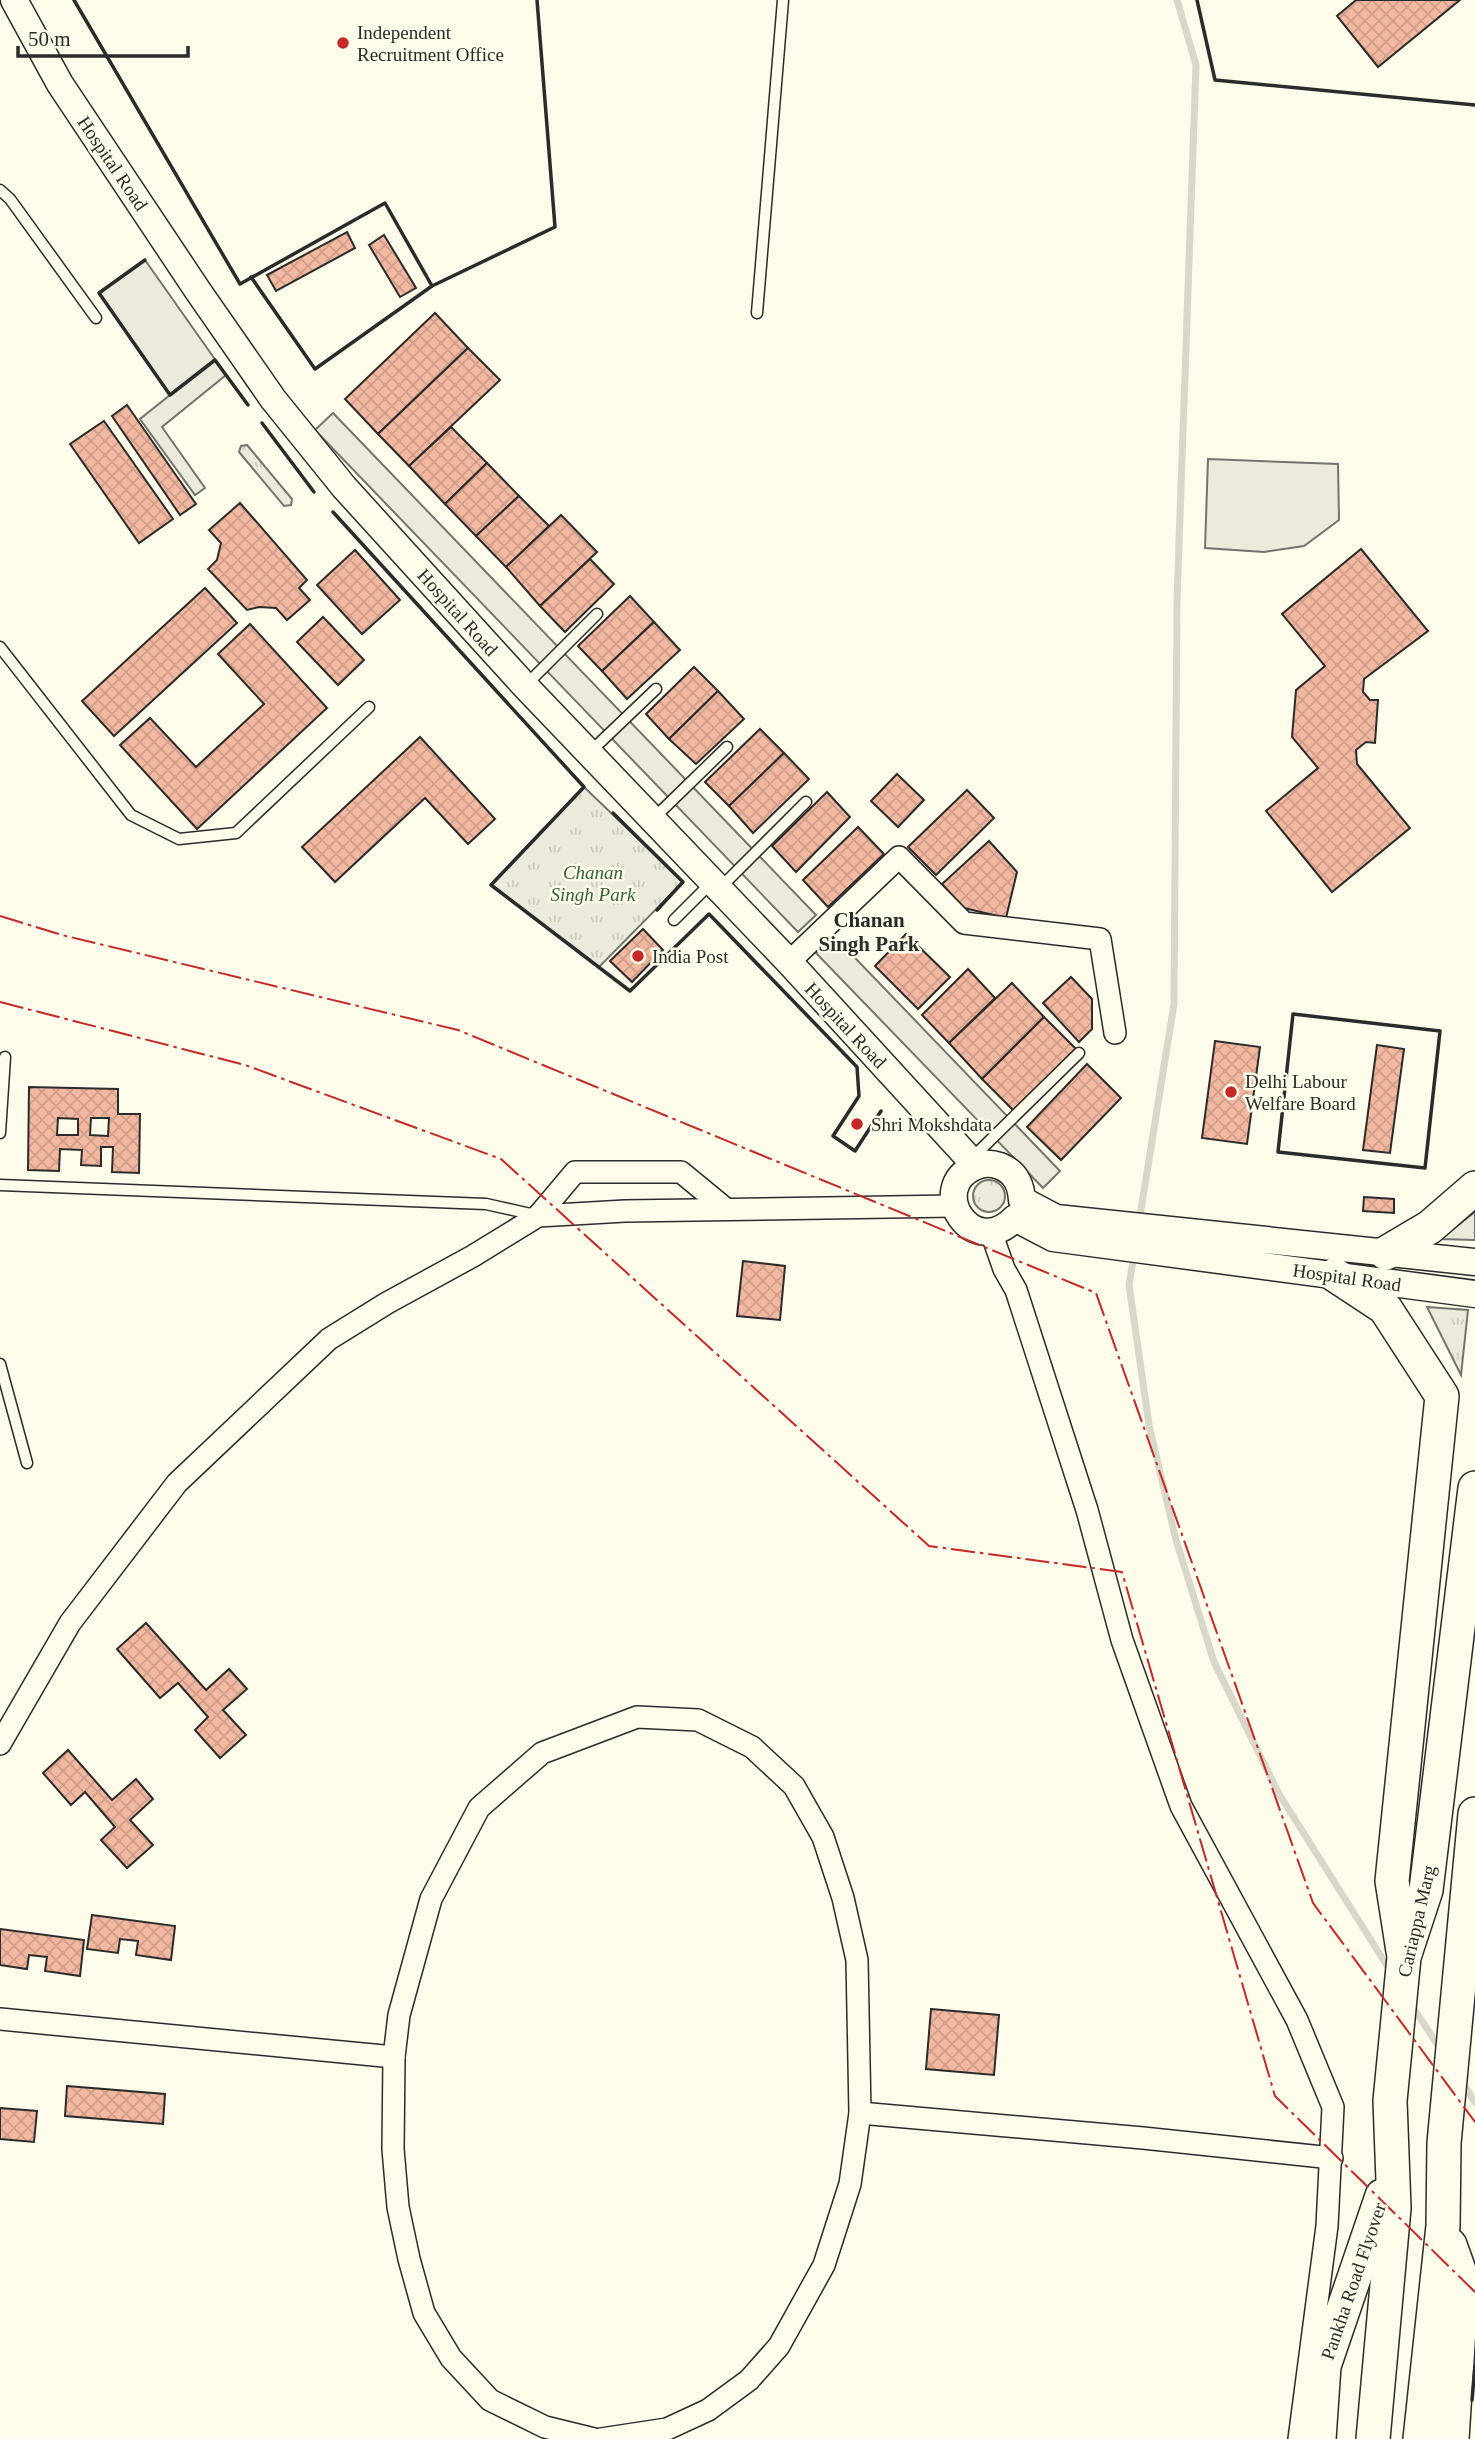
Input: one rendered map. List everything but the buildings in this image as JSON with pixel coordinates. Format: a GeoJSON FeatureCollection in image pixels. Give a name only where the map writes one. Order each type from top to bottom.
{"type":"FeatureCollection","features":[{"type":"Feature","properties":{"kind":"main road"},"geometry":{"type":"LineString","coordinates":[[1386,1253],[1430,1227],[1475,1188]]}},
{"type":"Feature","properties":{"kind":"main road"},"geometry":{"type":"LineString","coordinates":[[1335,1276],[1385,1308],[1442,1396],[1392,1881],[1404,1956]]}},
{"type":"Feature","properties":{"kind":"main road","name":"Cariappa Marg"},"geometry":{"type":"LineString","coordinates":[[1373,2439],[1394,2208],[1390,2101],[1404,1956],[1426,1890],[1475,1488]]}},
{"type":"Feature","properties":{"kind":"main road"},"geometry":{"type":"LineString","coordinates":[[1420,2439],[1443,2226],[1444,2143],[1454,2014],[1475,1814]]}},
{"type":"Feature","properties":{"kind":"main road"},"geometry":{"type":"LineString","coordinates":[[1454,2014],[1475,1965]]}},
{"type":"Feature","properties":{"kind":"main road","name":"Pankha Road Flyover"},"geometry":{"type":"LineString","coordinates":[[1319,2439],[1324,2366],[1392,2167]]}},
{"type":"Feature","properties":{"kind":"main road"},"geometry":{"type":"LineString","coordinates":[[1443,2226],[1460,2273],[1452,2439]]}},
{"type":"Feature","properties":{"kind":"street","name":"Hospital Road"},"geometry":{"type":"LineString","coordinates":[[14,0],[60,84],[260,381],[344,487],[526,686],[789,962],[973,1163]]}},
{"type":"Feature","properties":{"kind":"street"},"geometry":{"type":"LineString","coordinates":[[789,962],[899,856],[964,923],[1100,939],[1115,1033]]}},
{"type":"Feature","properties":{"kind":"street"},"geometry":{"type":"LineString","coordinates":[[973,1163],[995,1164],[1012,1173],[1018,1181],[1018,1209],[1009,1225],[991,1232],[972,1228],[964,1222],[954,1206],[956,1186],[960,1177],[973,1163]]}},
{"type":"Feature","properties":{"kind":"street"},"geometry":{"type":"LineString","coordinates":[[0,1744],[70,1623],[177,1483],[329,1339],[538,1216],[575,1172],[681,1172],[726,1209]]}},
{"type":"Feature","properties":{"kind":"street"},"geometry":{"type":"LineString","coordinates":[[538,1216],[726,1209],[954,1206]]}},
{"type":"Feature","properties":{"kind":"street","name":"Hospital Road"},"geometry":{"type":"LineString","coordinates":[[1018,1209],[1053,1238],[1079,1231],[1177,1242],[1386,1253],[1475,1262]]}},
{"type":"Feature","properties":{"kind":"street"},"geometry":{"type":"LineString","coordinates":[[991,1232],[1004,1269],[1016,1290],[1087,1510],[1122,1640],[1181,1806],[1297,2020],[1333,2107],[1327,2226],[1300,2439]]}},
{"type":"Feature","properties":{"kind":"street","name":"Hospital Road"},"geometry":{"type":"LineString","coordinates":[[1177,1242],[1335,1276],[1475,1294]]}},
{"type":"Feature","properties":{"kind":"street"},"geometry":{"type":"LineString","coordinates":[[594,2439],[545,2427],[490,2400],[451,2358],[424,2313],[398,2207],[393,2149],[394,2057],[399,2015],[431,1899],[479,1808],[542,1753],[637,1717],[698,1720],[752,1747],[794,1786],[823,1837],[843,1898],[857,1960],[860,2113],[850,2184],[824,2265],[779,2346],[749,2381],[668,2434],[601,2439]]}},
{"type":"Feature","properties":{"kind":"street"},"geometry":{"type":"LineString","coordinates":[[0,2019],[394,2057]]}},
{"type":"Feature","properties":{"kind":"street"},"geometry":{"type":"LineString","coordinates":[[860,2113],[1332,2158]]}},
{"type":"Feature","properties":{"kind":"lane"},"geometry":{"type":"LineString","coordinates":[[757,313],[783,0]]}},
{"type":"Feature","properties":{"kind":"lane"},"geometry":{"type":"LineString","coordinates":[[0,190],[10,199],[96,318]]}},
{"type":"Feature","properties":{"kind":"lane"},"geometry":{"type":"LineString","coordinates":[[526,686],[597,614]]}},
{"type":"Feature","properties":{"kind":"lane"},"geometry":{"type":"LineString","coordinates":[[0,649],[131,815],[179,839],[236,833],[369,707]]}},
{"type":"Feature","properties":{"kind":"lane"},"geometry":{"type":"LineString","coordinates":[[590,753],[656,689]]}},
{"type":"Feature","properties":{"kind":"lane"},"geometry":{"type":"LineString","coordinates":[[652,820],[727,747]]}},
{"type":"Feature","properties":{"kind":"lane"},"geometry":{"type":"LineString","coordinates":[[674,920],[806,802]]}},
{"type":"Feature","properties":{"kind":"lane"},"geometry":{"type":"LineString","coordinates":[[973,1163],[1079,1054]]}},
{"type":"Feature","properties":{"kind":"lane"},"geometry":{"type":"LineString","coordinates":[[0,1133],[5,1057]]}},
{"type":"Feature","properties":{"kind":"lane"},"geometry":{"type":"LineString","coordinates":[[0,1185],[486,1203],[538,1216]]}},
{"type":"Feature","properties":{"kind":"lane"},"geometry":{"type":"LineString","coordinates":[[0,1364],[27,1463]]}},
{"type":"Feature","properties":{"kind":"green space"},"geometry":{"type":"Polygon","coordinates":[[[247,445],[292,499],[291,505],[284,506],[239,452],[241,446],[247,445]]]}},
{"type":"Feature","properties":{"kind":"green space","name":"Chanan Singh Park"},"geometry":{"type":"Polygon","coordinates":[[[584,787],[683,882],[599,967],[491,885],[584,787]]]}},
{"type":"Feature","properties":{"kind":"green space"},"geometry":{"type":"Polygon","coordinates":[[[989,1180],[1001,1184],[1005,1196],[1001,1208],[989,1212],[977,1208],[973,1196],[977,1184],[989,1180]]]}},
{"type":"Feature","properties":{"kind":"green space"},"geometry":{"type":"Polygon","coordinates":[[[1475,1212],[1475,1240],[1440,1239],[1475,1212]]]}},
{"type":"Feature","properties":{"kind":"green space"},"geometry":{"type":"Polygon","coordinates":[[[1427,1307],[1468,1310],[1461,1375],[1427,1307]]]}},
{"type":"Feature","properties":{"kind":"shaded area"},"geometry":{"type":"Polygon","coordinates":[[[145,260],[226,375],[162,427],[205,488],[195,495],[140,419],[170,395],[99,293],[145,260]]]}},
{"type":"Feature","properties":{"kind":"shaded area"},"geometry":{"type":"Polygon","coordinates":[[[333,413],[816,915],[798,932],[315,430],[333,413]]]}},
{"type":"Feature","properties":{"kind":"shaded area"},"geometry":{"type":"Polygon","coordinates":[[[1208,459],[1338,464],[1339,520],[1304,546],[1264,552],[1205,548],[1208,459]]]}},
{"type":"Feature","properties":{"kind":"shaded area"},"geometry":{"type":"Polygon","coordinates":[[[834,936],[1060,1171],[1043,1188],[816,953],[834,936]]]}},
{"type":"Feature","properties":{"kind":"waterway"},"geometry":{"type":"LineString","coordinates":[[1139,1222],[1174,1004],[1177,600],[1196,65],[1177,0]]}},
{"type":"Feature","properties":{"kind":"waterway"},"geometry":{"type":"LineString","coordinates":[[1134,1255],[1129,1285],[1149,1425],[1176,1540],[1214,1662],[1279,1794],[1391,1972]]}},
{"type":"Feature","properties":{"kind":"waterway"},"geometry":{"type":"LineString","coordinates":[[1410,2003],[1440,2048]]}},
{"type":"Feature","properties":{"kind":"waterway"},"geometry":{"type":"LineString","coordinates":[[1462,2082],[1475,2102]]}},
{"type":"Feature","properties":{"kind":"wall"},"geometry":{"type":"LineString","coordinates":[[74,0],[240,284],[385,203],[432,286],[555,227],[537,0]]}},
{"type":"Feature","properties":{"kind":"wall"},"geometry":{"type":"LineString","coordinates":[[1197,0],[1215,80],[1475,105]]}},
{"type":"Feature","properties":{"kind":"wall"},"geometry":{"type":"LineString","coordinates":[[145,260],[99,293],[170,395],[215,360],[248,405]]}},
{"type":"Feature","properties":{"kind":"wall"},"geometry":{"type":"LineString","coordinates":[[251,277],[315,369],[432,286]]}},
{"type":"Feature","properties":{"kind":"wall"},"geometry":{"type":"LineString","coordinates":[[262,423],[314,492]]}},
{"type":"Feature","properties":{"kind":"wall"},"geometry":{"type":"LineString","coordinates":[[333,512],[584,787],[491,885],[630,991],[709,914],[857,1067],[859,1096],[833,1136],[855,1151],[881,1111]]}},
{"type":"Feature","properties":{"kind":"wall"},"geometry":{"type":"LineString","coordinates":[[613,813],[683,882],[657,910]]}},
{"type":"Feature","properties":{"kind":"wall"},"geometry":{"type":"LineString","coordinates":[[1293,1014],[1440,1031],[1425,1168],[1278,1152],[1293,1014]]}},
{"type":"Feature","properties":{"kind":"wall"},"geometry":{"type":"LineString","coordinates":[[1472,2400],[1475,2366]]}},
{"type":"Feature","properties":{"kind":"power"},"geometry":{"type":"LineString","coordinates":[[0,916],[62,935],[458,1030],[1096,1293],[1313,1903],[1475,2122]]}},
{"type":"Feature","properties":{"kind":"power"},"geometry":{"type":"LineString","coordinates":[[0,1002],[245,1065],[501,1159],[929,1546],[1122,1572],[1275,2096],[1475,2292]]}},
{"type":"Feature","properties":{"kind":"place","name":"Independent Recruitment Office"},"geometry":{"type":"Point","coordinates":[343,43]}},
{"type":"Feature","properties":{"kind":"place","name":"India Post"},"geometry":{"type":"Point","coordinates":[638,956]}},
{"type":"Feature","properties":{"kind":"place","name":"Delhi Labour Welfare Board"},"geometry":{"type":"Point","coordinates":[1231,1092]}},
{"type":"Feature","properties":{"kind":"place","name":"Shri Mokshdata"},"geometry":{"type":"Point","coordinates":[857,1124]}},
{"type":"Feature","properties":{"kind":"district","name":"Chanan Singh Park"},"geometry":{"type":"Point","coordinates":[869,932]}}]}
